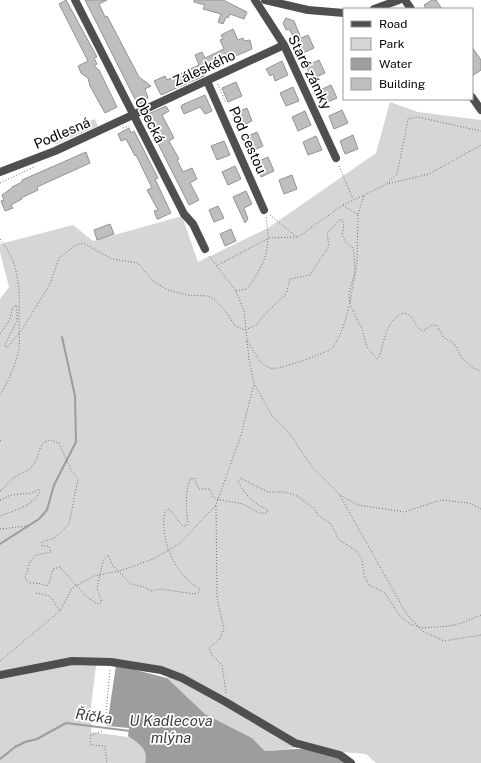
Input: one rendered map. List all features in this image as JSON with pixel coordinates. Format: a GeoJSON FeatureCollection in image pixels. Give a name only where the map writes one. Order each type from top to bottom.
{"type":"FeatureCollection","features":[{"type":"Feature","properties":{"kind":"street","name":"Obecká"},"geometry":{"type":"LineString","coordinates":[[76,0],[184,214],[193,224],[205,249]]}},
{"type":"Feature","properties":{"kind":"street","name":"Staré zámky"},"geometry":{"type":"LineString","coordinates":[[255,0],[284,45],[336,158]]}},
{"type":"Feature","properties":{"kind":"street"},"geometry":{"type":"LineString","coordinates":[[265,0],[308,10],[343,13]]}},
{"type":"Feature","properties":{"kind":"street"},"geometry":{"type":"LineString","coordinates":[[377,8],[400,0]]}},
{"type":"Feature","properties":{"kind":"street","name":"Záleského"},"geometry":{"type":"LineString","coordinates":[[134,115],[284,45]]}},
{"type":"Feature","properties":{"kind":"street","name":"Pod cestou"},"geometry":{"type":"LineString","coordinates":[[207,81],[264,210]]}},
{"type":"Feature","properties":{"kind":"street"},"geometry":{"type":"LineString","coordinates":[[473,98],[481,110]]}},
{"type":"Feature","properties":{"kind":"street","name":"Podlesná"},"geometry":{"type":"LineString","coordinates":[[0,172],[55,151],[134,115]]}},
{"type":"Feature","properties":{"kind":"street"},"geometry":{"type":"LineString","coordinates":[[0,675],[72,661],[111,662],[162,670],[182,678],[224,701],[295,743],[340,755],[351,763]]}},
{"type":"Feature","properties":{"kind":"path"},"geometry":{"type":"LineString","coordinates":[[387,184],[397,174],[408,119],[417,117],[481,131]]}},
{"type":"Feature","properties":{"kind":"path"},"geometry":{"type":"LineString","coordinates":[[216,267],[269,238],[298,237],[343,205],[387,184],[429,174],[481,145]]}},
{"type":"Feature","properties":{"kind":"path"},"geometry":{"type":"LineString","coordinates":[[336,158],[354,200]]}},
{"type":"Feature","properties":{"kind":"path"},"geometry":{"type":"LineString","coordinates":[[246,339],[253,347],[263,364],[270,368],[284,368],[331,348],[340,336],[349,310],[357,263],[358,215],[364,196]]}},
{"type":"Feature","properties":{"kind":"path"},"geometry":{"type":"LineString","coordinates":[[343,205],[358,215]]}},
{"type":"Feature","properties":{"kind":"path"},"geometry":{"type":"LineString","coordinates":[[264,210],[298,237]]}},
{"type":"Feature","properties":{"kind":"path"},"geometry":{"type":"LineString","coordinates":[[236,291],[246,289],[262,267],[269,238],[264,210]]}},
{"type":"Feature","properties":{"kind":"path"},"geometry":{"type":"LineString","coordinates":[[0,334],[9,321],[13,307],[16,305],[17,320],[5,347],[11,345],[50,284],[59,258],[76,245],[83,243],[112,259],[138,263],[153,281],[168,290],[187,295],[208,296],[214,299],[227,313],[235,326],[245,330],[256,325],[286,294],[290,279],[310,274],[329,246],[328,231],[340,220],[343,220],[344,226],[342,235],[346,242],[352,247],[354,252],[355,272],[349,293],[350,305],[362,329],[367,347],[377,359],[379,357],[387,329],[396,317],[404,313],[412,316],[420,330],[424,331],[432,325],[436,325],[443,337],[454,344],[460,357],[473,368],[481,371]]}},
{"type":"Feature","properties":{"kind":"path"},"geometry":{"type":"LineString","coordinates":[[0,239],[9,251],[18,275],[19,332],[19,347],[9,380],[0,396]]}},
{"type":"Feature","properties":{"kind":"path"},"geometry":{"type":"LineString","coordinates":[[205,249],[216,267],[236,291],[244,311],[246,339],[254,383],[271,414],[289,433],[313,468],[339,494],[358,505],[404,512],[441,500],[469,503],[481,509]]}},
{"type":"Feature","properties":{"kind":"path"},"geometry":{"type":"LineString","coordinates":[[0,661],[60,611],[72,588],[94,576],[119,571],[153,559],[179,544],[216,505],[241,435],[254,383]]}},
{"type":"Feature","properties":{"kind":"path"},"geometry":{"type":"LineString","coordinates":[[0,491],[12,479],[30,468],[35,463],[38,450],[47,440],[58,443],[78,479],[69,524],[55,538],[42,542],[42,546],[50,546],[51,552],[36,555],[33,558],[25,578],[29,583],[38,583],[47,586],[49,584],[53,569],[60,567],[86,596],[100,604],[102,602],[97,588],[105,557],[108,555],[113,566],[131,584],[144,587],[151,591],[161,590],[194,594],[199,592],[200,589],[193,585],[181,572],[168,550],[165,540],[165,512],[169,509],[183,526],[188,523],[186,514],[190,479],[194,478],[199,489],[210,489],[213,497],[218,500],[244,504],[259,513],[267,513],[268,510],[255,504],[243,492],[238,481],[240,478],[262,490],[290,494],[314,508],[318,515],[330,524],[339,540],[357,552],[362,559],[364,575],[370,585],[384,592],[400,616],[410,624],[444,641],[481,635]]}},
{"type":"Feature","properties":{"kind":"path"},"geometry":{"type":"LineString","coordinates":[[0,500],[12,495],[21,495],[32,493],[39,489],[40,490],[39,494],[19,510],[0,516]]}},
{"type":"Feature","properties":{"kind":"path"},"geometry":{"type":"LineString","coordinates":[[339,494],[406,613],[419,628]]}},
{"type":"Feature","properties":{"kind":"path"},"geometry":{"type":"LineString","coordinates":[[216,505],[217,597],[224,629],[220,639],[209,648],[212,656],[222,665],[226,695],[224,701]]}},
{"type":"Feature","properties":{"kind":"path"},"geometry":{"type":"LineString","coordinates":[[0,529],[28,526]]}},
{"type":"Feature","properties":{"kind":"path"},"geometry":{"type":"LineString","coordinates":[[36,593],[50,596],[60,611]]}},
{"type":"Feature","properties":{"kind":"path"},"geometry":{"type":"LineString","coordinates":[[419,628],[450,626],[481,615]]}},
{"type":"Feature","properties":{"kind":"path"},"geometry":{"type":"LineString","coordinates":[[105,725],[111,662]]}},
{"type":"Feature","properties":{"kind":"path"},"geometry":{"type":"LineString","coordinates":[[102,731],[90,736],[89,740],[91,745],[105,746],[107,763]]}},
{"type":"Feature","properties":{"kind":"green space"},"geometry":{"type":"Polygon","coordinates":[[[390,102],[418,112],[481,120],[481,763],[376,763],[366,754],[342,752],[296,742],[183,676],[97,658],[89,722],[92,724],[91,732],[128,736],[139,744],[144,750],[146,758],[145,763],[0,763],[0,299],[9,287],[0,252],[0,244],[73,225],[93,241],[182,216],[198,262],[268,228],[376,153],[390,102]]]}},
{"type":"Feature","properties":{"kind":"green space"},"geometry":{"type":"Polygon","coordinates":[[[95,119],[98,126],[56,144],[53,136],[95,119]]]}},
{"type":"Feature","properties":{"kind":"green space"},"geometry":{"type":"Polygon","coordinates":[[[169,675],[305,747],[265,751],[252,738],[205,714],[167,678],[169,675]]]}},
{"type":"Feature","properties":{"kind":"water","name":"U Kadlecova mlýna"},"geometry":{"type":"Polygon","coordinates":[[[116,665],[167,678],[205,714],[252,738],[265,751],[297,749],[318,750],[338,757],[347,763],[145,763],[146,758],[144,750],[139,744],[128,736],[129,728],[107,726],[116,665]]]}},
{"type":"Feature","properties":{"kind":"building"},"geometry":{"type":"Polygon","coordinates":[[[66,0],[97,57],[94,58],[97,64],[94,66],[99,70],[117,107],[105,113],[90,86],[88,78],[81,73],[78,66],[88,61],[59,4],[66,0]]]}},
{"type":"Feature","properties":{"kind":"building"},"geometry":{"type":"Polygon","coordinates":[[[85,0],[107,0],[99,4],[105,17],[107,16],[139,77],[151,86],[145,89],[148,98],[146,99],[147,101],[138,105],[85,0]]]}},
{"type":"Feature","properties":{"kind":"building"},"geometry":{"type":"Polygon","coordinates":[[[194,0],[223,0],[247,12],[244,19],[230,14],[228,18],[226,17],[223,24],[218,22],[221,14],[203,9],[205,5],[194,2],[194,0]]]}},
{"type":"Feature","properties":{"kind":"building"},"geometry":{"type":"Polygon","coordinates":[[[432,0],[436,0],[441,8],[426,8],[424,5],[432,0]]]}},
{"type":"Feature","properties":{"kind":"building"},"geometry":{"type":"Polygon","coordinates":[[[286,18],[294,21],[301,38],[308,35],[314,48],[301,54],[291,32],[289,29],[286,30],[283,23],[286,18]]]}},
{"type":"Feature","properties":{"kind":"building"},"geometry":{"type":"Polygon","coordinates":[[[233,29],[238,40],[243,38],[244,41],[250,40],[252,49],[203,70],[204,76],[161,95],[154,81],[165,76],[167,80],[199,65],[195,55],[202,52],[205,58],[224,49],[220,40],[223,39],[221,35],[233,29]]]}},
{"type":"Feature","properties":{"kind":"building"},"geometry":{"type":"Polygon","coordinates":[[[473,48],[481,60],[481,70],[473,75],[473,48]]]}},
{"type":"Feature","properties":{"kind":"building"},"geometry":{"type":"Polygon","coordinates":[[[319,60],[325,73],[312,79],[306,66],[319,60]]]}},
{"type":"Feature","properties":{"kind":"building"},"geometry":{"type":"Polygon","coordinates":[[[282,61],[288,75],[275,81],[273,74],[270,76],[266,69],[282,61]]]}},
{"type":"Feature","properties":{"kind":"building"},"geometry":{"type":"Polygon","coordinates":[[[236,82],[242,96],[228,102],[222,88],[236,82]]]}},
{"type":"Feature","properties":{"kind":"building"},"geometry":{"type":"Polygon","coordinates":[[[331,85],[337,98],[323,104],[318,91],[331,85]]]}},
{"type":"Feature","properties":{"kind":"building"},"geometry":{"type":"Polygon","coordinates":[[[293,87],[299,101],[286,106],[280,93],[293,87]]]}},
{"type":"Feature","properties":{"kind":"building"},"geometry":{"type":"Polygon","coordinates":[[[205,95],[212,111],[205,114],[200,107],[184,114],[181,107],[182,105],[205,95]]]}},
{"type":"Feature","properties":{"kind":"building"},"geometry":{"type":"Polygon","coordinates":[[[166,106],[169,111],[162,115],[174,138],[169,141],[179,159],[177,160],[183,172],[192,168],[197,179],[190,183],[199,200],[189,205],[144,116],[166,106]]]}},
{"type":"Feature","properties":{"kind":"building"},"geometry":{"type":"Polygon","coordinates":[[[247,108],[252,121],[239,127],[233,114],[247,108]]]}},
{"type":"Feature","properties":{"kind":"building"},"geometry":{"type":"Polygon","coordinates":[[[342,110],[348,123],[334,129],[329,116],[342,110]]]}},
{"type":"Feature","properties":{"kind":"building"},"geometry":{"type":"Polygon","coordinates":[[[305,111],[311,125],[298,131],[292,117],[305,111]]]}},
{"type":"Feature","properties":{"kind":"building"},"geometry":{"type":"Polygon","coordinates":[[[129,128],[131,133],[134,131],[158,178],[155,179],[171,213],[158,219],[154,211],[158,210],[147,190],[152,188],[136,155],[135,156],[126,139],[121,141],[118,134],[129,128]]]}},
{"type":"Feature","properties":{"kind":"building"},"geometry":{"type":"Polygon","coordinates":[[[257,132],[263,146],[250,152],[244,138],[257,132]]]}},
{"type":"Feature","properties":{"kind":"building"},"geometry":{"type":"Polygon","coordinates":[[[353,135],[358,149],[345,154],[340,141],[353,135]]]}},
{"type":"Feature","properties":{"kind":"building"},"geometry":{"type":"Polygon","coordinates":[[[316,136],[322,150],[308,155],[303,142],[316,136]]]}},
{"type":"Feature","properties":{"kind":"building"},"geometry":{"type":"Polygon","coordinates":[[[224,141],[230,155],[217,160],[211,146],[224,141]]]}},
{"type":"Feature","properties":{"kind":"building"},"geometry":{"type":"Polygon","coordinates":[[[86,152],[90,163],[37,187],[38,190],[21,198],[22,199],[11,205],[13,208],[5,211],[1,201],[4,200],[2,195],[12,187],[22,182],[22,180],[86,152]]]}},
{"type":"Feature","properties":{"kind":"building"},"geometry":{"type":"Polygon","coordinates":[[[268,157],[274,171],[261,177],[255,163],[268,157]]]}},
{"type":"Feature","properties":{"kind":"building"},"geometry":{"type":"Polygon","coordinates":[[[235,166],[241,179],[228,185],[222,172],[235,166]]]}},
{"type":"Feature","properties":{"kind":"building"},"geometry":{"type":"Polygon","coordinates":[[[292,175],[297,189],[284,194],[279,180],[292,175]]]}},
{"type":"Feature","properties":{"kind":"building"},"geometry":{"type":"Polygon","coordinates":[[[246,191],[252,204],[244,208],[248,219],[245,223],[233,197],[246,191]]]}},
{"type":"Feature","properties":{"kind":"building"},"geometry":{"type":"Polygon","coordinates":[[[218,206],[224,218],[214,222],[209,210],[218,206]]]}},
{"type":"Feature","properties":{"kind":"building"},"geometry":{"type":"Polygon","coordinates":[[[110,224],[114,234],[97,240],[94,230],[110,224]]]}},
{"type":"Feature","properties":{"kind":"building"},"geometry":{"type":"Polygon","coordinates":[[[231,229],[236,241],[225,246],[220,234],[231,229]]]}},
{"type":"Feature","properties":{"kind":"waterway"},"geometry":{"type":"LineString","coordinates":[[0,544],[39,519],[47,510],[54,485],[76,442],[75,396],[62,337]]}},
{"type":"Feature","properties":{"kind":"waterway","name":"Říčka"},"geometry":{"type":"LineString","coordinates":[[0,759],[15,747],[25,742],[37,739],[66,723],[130,731]]}}]}
